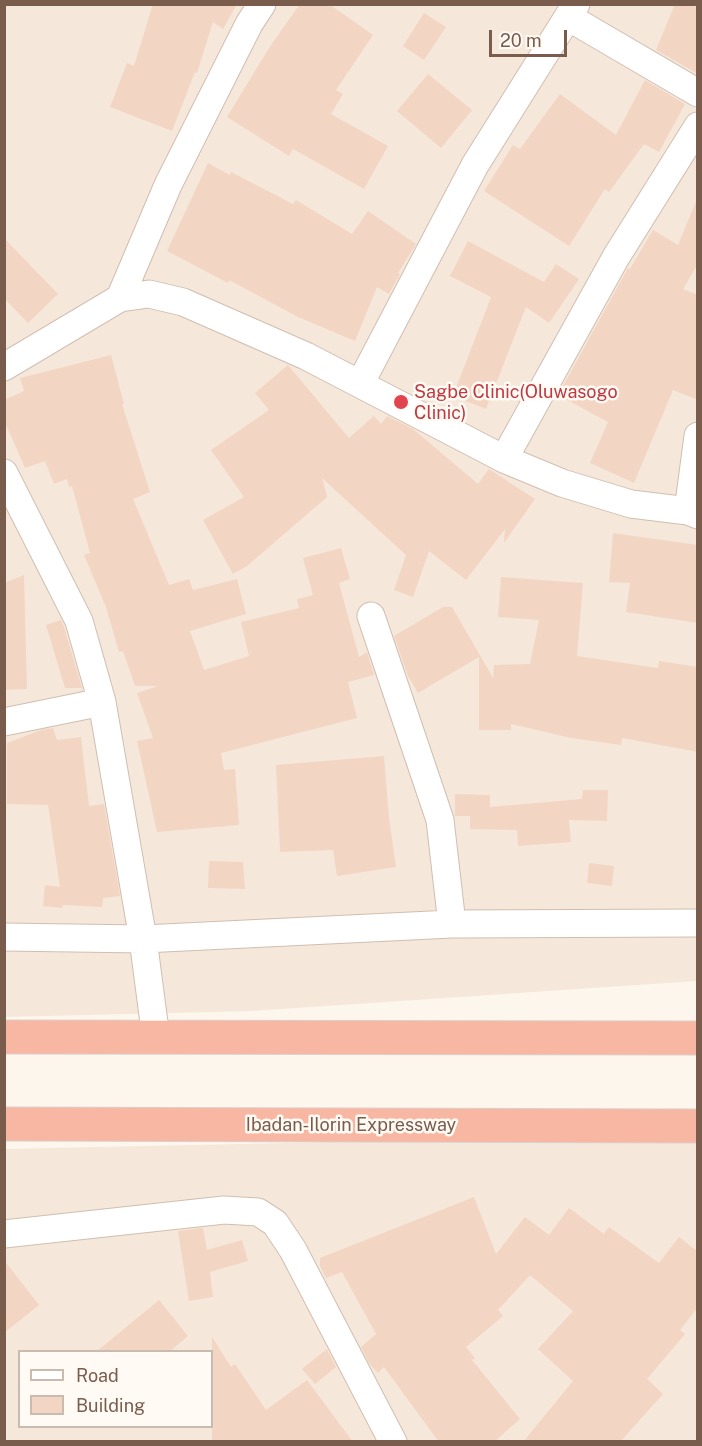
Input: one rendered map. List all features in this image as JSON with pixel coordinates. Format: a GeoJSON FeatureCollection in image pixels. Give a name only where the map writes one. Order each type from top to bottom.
{"type":"FeatureCollection","features":[{"type":"Feature","properties":{"kind":"highway"},"geometry":{"type":"LineString","coordinates":[[4,1037],[698,1038]]}},
{"type":"Feature","properties":{"kind":"highway","name":"Ibadan-Ilorin Expressway"},"geometry":{"type":"LineString","coordinates":[[4,1124],[698,1126]]}},
{"type":"Feature","properties":{"kind":"street"},"geometry":{"type":"LineString","coordinates":[[120,298],[168,185],[249,24],[262,4]]}},
{"type":"Feature","properties":{"kind":"street"},"geometry":{"type":"LineString","coordinates":[[360,384],[475,165],[572,11],[698,93]]}},
{"type":"Feature","properties":{"kind":"street"},"geometry":{"type":"LineString","coordinates":[[504,459],[616,257],[698,126]]}},
{"type":"Feature","properties":{"kind":"street"},"geometry":{"type":"LineString","coordinates":[[4,366],[120,298],[149,294],[183,302],[306,356],[504,459],[562,483],[631,504],[693,513],[698,436]]}},
{"type":"Feature","properties":{"kind":"street"},"geometry":{"type":"LineString","coordinates":[[4,473],[79,621],[102,702],[143,939],[156,1038]]}},
{"type":"Feature","properties":{"kind":"street"},"geometry":{"type":"LineString","coordinates":[[371,616],[440,820],[452,924]]}},
{"type":"Feature","properties":{"kind":"street"},"geometry":{"type":"LineString","coordinates":[[4,722],[102,702]]}},
{"type":"Feature","properties":{"kind":"street"},"geometry":{"type":"LineString","coordinates":[[4,937],[143,939],[452,924],[698,924]]}},
{"type":"Feature","properties":{"kind":"street"},"geometry":{"type":"LineString","coordinates":[[4,1234],[224,1210],[258,1212],[275,1224],[292,1250],[393,1442]]}},
{"type":"Feature","properties":{"kind":"shaded area"},"geometry":{"type":"Polygon","coordinates":[[[4,5],[697,5],[697,981],[252,1011],[5,1017],[4,5]]]}},
{"type":"Feature","properties":{"kind":"shaded area"},"geometry":{"type":"Polygon","coordinates":[[[697,1139],[697,1441],[5,1441],[4,1149],[431,1140],[697,1139]]]}},
{"type":"Feature","properties":{"kind":"building"},"geometry":{"type":"Polygon","coordinates":[[[153,4],[237,4],[223,29],[213,22],[197,73],[195,72],[172,131],[110,107],[127,63],[134,66],[153,4]]]}},
{"type":"Feature","properties":{"kind":"building"},"geometry":{"type":"Polygon","coordinates":[[[300,4],[329,4],[373,35],[336,90],[343,94],[331,114],[388,146],[364,189],[293,149],[289,156],[227,117],[269,48],[300,4]]]}},
{"type":"Feature","properties":{"kind":"building"},"geometry":{"type":"Polygon","coordinates":[[[675,4],[690,4],[698,8],[698,74],[656,50],[675,4]]]}},
{"type":"Feature","properties":{"kind":"building"},"geometry":{"type":"Polygon","coordinates":[[[424,13],[446,27],[424,60],[403,46],[424,13]]]}},
{"type":"Feature","properties":{"kind":"building"},"geometry":{"type":"Polygon","coordinates":[[[428,74],[472,110],[441,148],[397,111],[428,74]]]}},
{"type":"Feature","properties":{"kind":"building"},"geometry":{"type":"Polygon","coordinates":[[[645,80],[685,104],[659,152],[644,144],[609,192],[605,189],[569,246],[484,191],[513,145],[520,149],[560,94],[616,135],[645,80]]]}},
{"type":"Feature","properties":{"kind":"building"},"geometry":{"type":"Polygon","coordinates":[[[208,163],[230,175],[231,172],[293,204],[296,200],[352,234],[368,211],[416,244],[398,273],[400,274],[389,294],[377,287],[355,341],[298,317],[229,280],[228,283],[167,251],[208,163]]]}},
{"type":"Feature","properties":{"kind":"building"},"geometry":{"type":"Polygon","coordinates":[[[697,199],[698,264],[683,289],[698,295],[698,400],[673,390],[634,483],[590,463],[608,422],[558,395],[628,268],[630,269],[653,230],[678,245],[697,199]]]}},
{"type":"Feature","properties":{"kind":"building"},"geometry":{"type":"Polygon","coordinates":[[[4,238],[58,294],[28,323],[4,298],[4,238]]]}},
{"type":"Feature","properties":{"kind":"building"},"geometry":{"type":"Polygon","coordinates":[[[468,241],[544,282],[556,264],[579,279],[549,323],[526,307],[486,409],[453,396],[491,297],[450,276],[468,241]]]}},
{"type":"Feature","properties":{"kind":"building"},"geometry":{"type":"Polygon","coordinates":[[[111,355],[124,404],[122,404],[150,492],[133,499],[169,585],[189,579],[193,590],[237,579],[246,614],[190,631],[204,670],[249,656],[241,622],[299,608],[297,599],[313,595],[303,558],[341,548],[350,579],[339,583],[359,657],[367,652],[374,675],[348,682],[357,718],[221,753],[224,770],[235,769],[239,825],[157,832],[137,741],[153,738],[137,693],[158,686],[135,686],[123,651],[119,652],[106,607],[84,555],[90,553],[72,486],[69,487],[67,479],[54,484],[45,461],[25,468],[4,420],[4,400],[24,391],[20,378],[111,355]]]}},
{"type":"Feature","properties":{"kind":"building"},"geometry":{"type":"Polygon","coordinates":[[[288,365],[349,438],[374,416],[381,424],[387,416],[413,429],[478,484],[489,469],[535,499],[504,543],[505,529],[466,580],[429,551],[413,597],[394,590],[406,555],[322,478],[327,497],[247,566],[233,574],[203,520],[244,497],[211,450],[269,410],[255,393],[288,365]]]}},
{"type":"Feature","properties":{"kind":"building"},"geometry":{"type":"Polygon","coordinates":[[[613,533],[698,545],[698,623],[626,612],[630,583],[609,582],[613,533]]]}},
{"type":"Feature","properties":{"kind":"building"},"geometry":{"type":"Polygon","coordinates":[[[24,575],[27,689],[4,690],[4,583],[24,575]]]}},
{"type":"Feature","properties":{"kind":"building"},"geometry":{"type":"Polygon","coordinates":[[[501,577],[583,583],[577,656],[658,668],[659,661],[698,667],[698,752],[622,738],[621,745],[571,738],[511,724],[511,730],[479,730],[479,657],[418,693],[408,676],[394,636],[443,607],[452,607],[493,678],[494,665],[530,664],[539,620],[498,617],[501,577]]]}},
{"type":"Feature","properties":{"kind":"building"},"geometry":{"type":"Polygon","coordinates":[[[61,620],[82,688],[65,688],[46,625],[61,620]]]}},
{"type":"Feature","properties":{"kind":"building"},"geometry":{"type":"Polygon","coordinates":[[[53,728],[57,740],[81,737],[89,806],[104,804],[120,896],[103,898],[102,907],[43,906],[45,885],[60,887],[48,805],[7,804],[7,743],[41,730],[53,728]]]}},
{"type":"Feature","properties":{"kind":"building"},"geometry":{"type":"Polygon","coordinates":[[[384,756],[396,867],[337,876],[333,850],[280,852],[276,765],[384,756]]]}},
{"type":"Feature","properties":{"kind":"building"},"geometry":{"type":"Polygon","coordinates":[[[583,790],[608,790],[607,821],[569,820],[571,842],[518,846],[517,830],[470,829],[470,816],[455,816],[455,794],[490,795],[490,807],[582,799],[583,790]]]}},
{"type":"Feature","properties":{"kind":"building"},"geometry":{"type":"Polygon","coordinates":[[[209,861],[243,862],[245,889],[208,888],[209,861]]]}},
{"type":"Feature","properties":{"kind":"building"},"geometry":{"type":"Polygon","coordinates":[[[589,863],[614,866],[612,886],[587,883],[589,863]]]}},
{"type":"Feature","properties":{"kind":"building"},"geometry":{"type":"Polygon","coordinates":[[[474,1197],[496,1254],[525,1217],[549,1235],[569,1208],[604,1234],[609,1227],[659,1263],[679,1237],[698,1252],[698,1307],[680,1330],[685,1334],[647,1379],[663,1394],[620,1442],[523,1442],[573,1381],[538,1349],[573,1311],[530,1275],[498,1310],[503,1316],[466,1347],[475,1358],[472,1360],[520,1419],[494,1442],[439,1442],[384,1367],[378,1373],[369,1363],[361,1347],[376,1334],[342,1272],[326,1278],[320,1266],[320,1258],[474,1197]]]}},
{"type":"Feature","properties":{"kind":"building"},"geometry":{"type":"Polygon","coordinates":[[[203,1228],[207,1250],[242,1240],[248,1261],[210,1272],[213,1297],[189,1301],[178,1231],[203,1228]]]}},
{"type":"Feature","properties":{"kind":"building"},"geometry":{"type":"Polygon","coordinates":[[[4,1260],[39,1305],[4,1333],[4,1260]]]}},
{"type":"Feature","properties":{"kind":"building"},"geometry":{"type":"Polygon","coordinates":[[[159,1300],[188,1336],[171,1350],[98,1350],[159,1300]]]}},
{"type":"Feature","properties":{"kind":"building"},"geometry":{"type":"Polygon","coordinates":[[[212,1337],[231,1367],[235,1364],[266,1410],[307,1380],[353,1442],[212,1442],[212,1337]]]}},
{"type":"Feature","properties":{"kind":"building"},"geometry":{"type":"Polygon","coordinates":[[[327,1349],[336,1367],[315,1384],[302,1369],[327,1349]]]}},
{"type":"Feature","properties":{"kind":"place","name":"Sagbe Clinic(Oluwasogo Clinic)"},"geometry":{"type":"Point","coordinates":[401,402]}}]}
